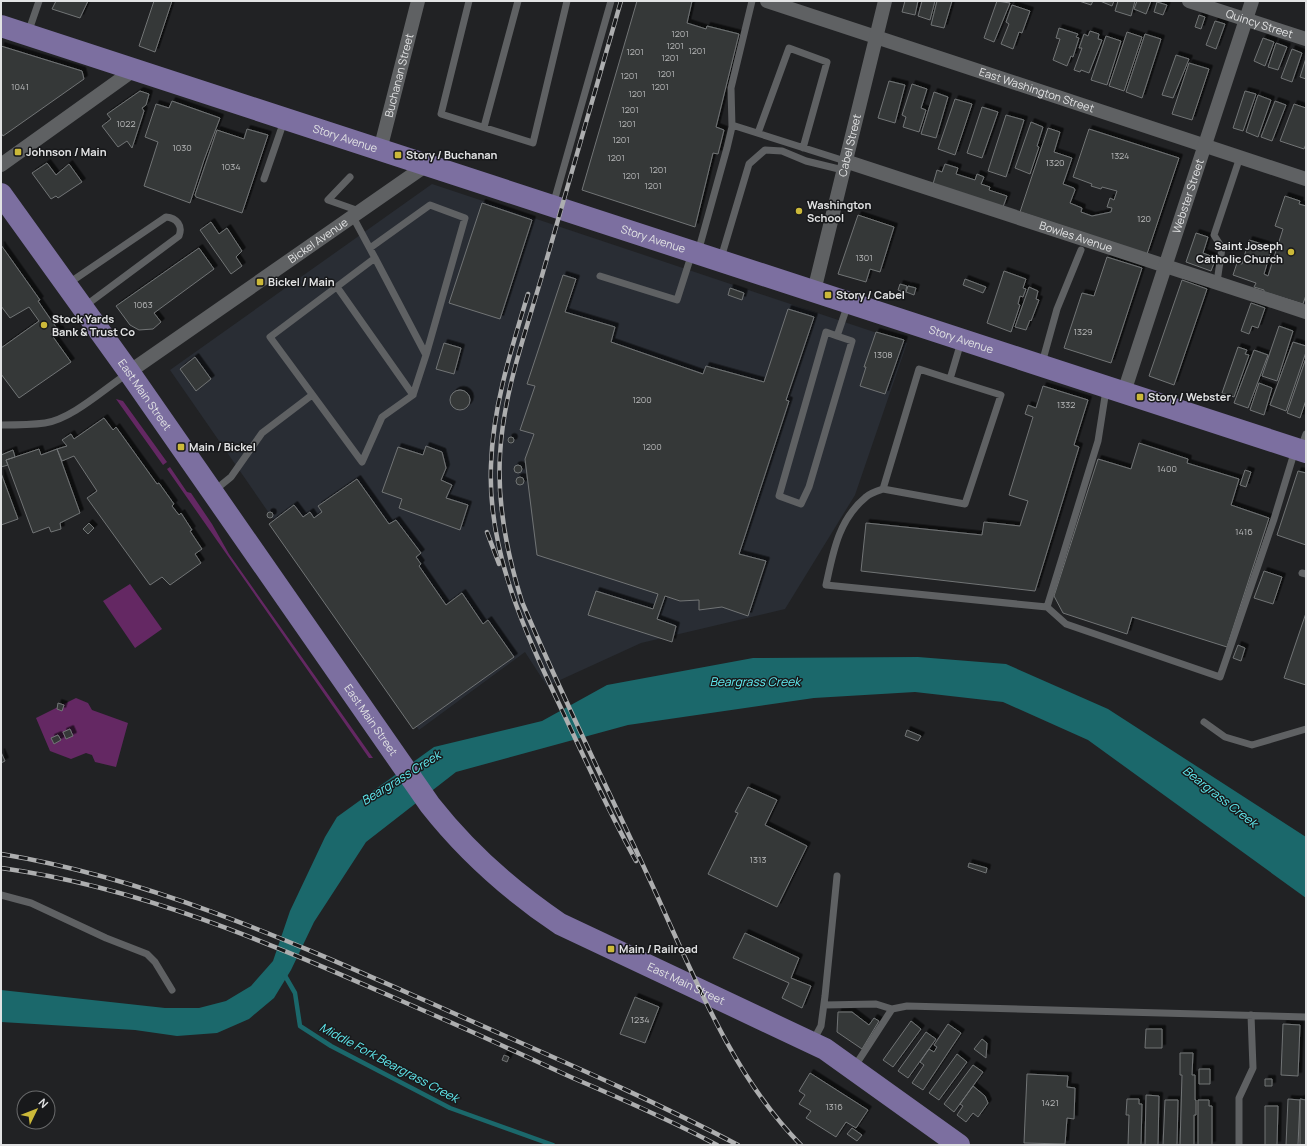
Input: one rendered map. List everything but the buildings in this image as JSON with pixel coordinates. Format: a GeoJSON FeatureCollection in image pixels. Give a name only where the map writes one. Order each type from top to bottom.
{"type":"FeatureCollection","features":[{"type":"Feature","properties":{"kind":"main road","name":"Story Avenue"},"geometry":{"type":"LineString","coordinates":[[1,26],[814,290],[1042,366],[1302,446]]}},
{"type":"Feature","properties":{"kind":"main road","name":"East Main Street"},"geometry":{"type":"LineString","coordinates":[[3,199],[129,372],[430,805],[467,848],[497,876],[533,906],[560,924],[825,1049],[959,1145]]}},
{"type":"Feature","properties":{"kind":"street","name":"Buchanan Street"},"geometry":{"type":"LineString","coordinates":[[380,150],[418,1]]}},
{"type":"Feature","properties":{"kind":"street","name":"East Washington Street"},"geometry":{"type":"LineString","coordinates":[[767,1],[1306,179]]}},
{"type":"Feature","properties":{"kind":"street","name":"Cabel Street"},"geometry":{"type":"LineString","coordinates":[[814,290],[885,1]]}},
{"type":"Feature","properties":{"kind":"street","name":"Quincy Street"},"geometry":{"type":"LineString","coordinates":[[1189,1],[1306,39]]}},
{"type":"Feature","properties":{"kind":"street","name":"Webster Street"},"geometry":{"type":"LineString","coordinates":[[1116,389],[1165,267],[1252,1]]}},
{"type":"Feature","properties":{"kind":"street"},"geometry":{"type":"LineString","coordinates":[[1,164],[135,69]]}},
{"type":"Feature","properties":{"kind":"street","name":"Bickel Avenue"},"geometry":{"type":"LineString","coordinates":[[129,372],[428,164]]}},
{"type":"Feature","properties":{"kind":"street","name":"Bowles Avenue"},"geometry":{"type":"LineString","coordinates":[[844,165],[1165,267],[1179,269],[1306,312]]}},
{"type":"Feature","properties":{"kind":"lane"},"geometry":{"type":"LineString","coordinates":[[28,35],[32,16],[39,1]]}},
{"type":"Feature","properties":{"kind":"lane"},"geometry":{"type":"LineString","coordinates":[[469,1],[441,114],[532,143],[567,1]]}},
{"type":"Feature","properties":{"kind":"lane"},"geometry":{"type":"LineString","coordinates":[[484,127],[518,1]]}},
{"type":"Feature","properties":{"kind":"lane"},"geometry":{"type":"LineString","coordinates":[[553,205],[611,1]]}},
{"type":"Feature","properties":{"kind":"lane"},"geometry":{"type":"LineString","coordinates":[[600,276],[677,300],[695,252],[727,148],[732,125],[732,88],[752,1]]}},
{"type":"Feature","properties":{"kind":"lane"},"geometry":{"type":"LineString","coordinates":[[758,133],[789,48],[827,62],[803,148]]}},
{"type":"Feature","properties":{"kind":"lane"},"geometry":{"type":"LineString","coordinates":[[264,179],[285,118]]}},
{"type":"Feature","properties":{"kind":"lane"},"geometry":{"type":"LineString","coordinates":[[732,125],[803,148],[844,165]]}},
{"type":"Feature","properties":{"kind":"lane"},"geometry":{"type":"LineString","coordinates":[[720,260],[749,164],[765,150],[782,152],[806,161],[844,165]]}},
{"type":"Feature","properties":{"kind":"lane"},"geometry":{"type":"LineString","coordinates":[[1217,282],[1222,248],[1214,235],[1240,157]]}},
{"type":"Feature","properties":{"kind":"lane"},"geometry":{"type":"LineString","coordinates":[[350,177],[328,200],[357,214],[370,248],[426,355]]}},
{"type":"Feature","properties":{"kind":"lane"},"geometry":{"type":"LineString","coordinates":[[370,248],[430,205],[465,218],[414,395],[382,417],[362,462],[270,337],[375,258]]}},
{"type":"Feature","properties":{"kind":"lane"},"geometry":{"type":"LineString","coordinates":[[66,286],[166,217],[171,217],[179,223],[181,231],[179,236],[82,308]]}},
{"type":"Feature","properties":{"kind":"lane"},"geometry":{"type":"LineString","coordinates":[[1042,366],[1057,309],[1081,250]]}},
{"type":"Feature","properties":{"kind":"lane"},"geometry":{"type":"LineString","coordinates":[[337,287],[414,395]]}},
{"type":"Feature","properties":{"kind":"lane"},"geometry":{"type":"LineString","coordinates":[[837,336],[849,302]]}},
{"type":"Feature","properties":{"kind":"lane"},"geometry":{"type":"LineString","coordinates":[[826,332],[837,336],[852,342],[809,487],[801,504],[779,496],[826,332]]}},
{"type":"Feature","properties":{"kind":"lane"},"geometry":{"type":"LineString","coordinates":[[950,379],[962,340]]}},
{"type":"Feature","properties":{"kind":"lane"},"geometry":{"type":"LineString","coordinates":[[883,489],[919,370],[1001,395],[966,504],[883,489],[866,496],[846,520],[836,540],[826,586],[1046,607],[1066,624],[1220,676],[1274,519],[1302,446]]}},
{"type":"Feature","properties":{"kind":"lane"},"geometry":{"type":"LineString","coordinates":[[1,425],[46,423],[76,409],[129,372]]}},
{"type":"Feature","properties":{"kind":"lane"},"geometry":{"type":"LineString","coordinates":[[1046,607],[1098,441],[1116,389]]}},
{"type":"Feature","properties":{"kind":"lane"},"geometry":{"type":"LineString","coordinates":[[212,492],[230,477],[262,433],[312,395]]}},
{"type":"Feature","properties":{"kind":"lane"},"geometry":{"type":"LineString","coordinates":[[1204,722],[1225,737],[1252,745],[1306,729]]}},
{"type":"Feature","properties":{"kind":"lane"},"geometry":{"type":"LineString","coordinates":[[812,1043],[820,1026],[824,1005],[837,876]]}},
{"type":"Feature","properties":{"kind":"lane"},"geometry":{"type":"LineString","coordinates":[[1,895],[31,903],[106,938],[147,954],[155,962],[172,990]]}},
{"type":"Feature","properties":{"kind":"lane"},"geometry":{"type":"LineString","coordinates":[[824,1005],[876,1004],[892,1009],[907,1006],[1306,1017]]}},
{"type":"Feature","properties":{"kind":"lane"},"geometry":{"type":"LineString","coordinates":[[853,1068],[892,1009]]}},
{"type":"Feature","properties":{"kind":"lane"},"geometry":{"type":"LineString","coordinates":[[1239,1145],[1239,1098],[1253,1068],[1251,1015]]}},
{"type":"Feature","properties":{"kind":"shaded area"},"geometry":{"type":"Polygon","coordinates":[[[432,184],[907,343],[855,495],[785,609],[641,643],[547,686],[525,652],[419,730],[170,370],[432,184]]]}},
{"type":"Feature","properties":{"kind":"shaded area"},"geometry":{"type":"Polygon","coordinates":[[[116,399],[123,401],[167,462],[163,465],[116,399]]]}},
{"type":"Feature","properties":{"kind":"shaded area"},"geometry":{"type":"Polygon","coordinates":[[[170,467],[187,492],[191,493],[212,524],[229,554],[373,758],[369,758],[167,469],[170,467]]]}},
{"type":"Feature","properties":{"kind":"shaded area"},"geometry":{"type":"Polygon","coordinates":[[[130,584],[162,629],[135,648],[103,601],[130,584]]]}},
{"type":"Feature","properties":{"kind":"shaded area"},"geometry":{"type":"Polygon","coordinates":[[[76,698],[88,703],[92,710],[128,723],[116,767],[95,762],[92,755],[86,753],[71,759],[50,751],[36,718],[76,698]]]}},
{"type":"Feature","properties":{"kind":"water","name":"Beargrass Creek"},"geometry":{"type":"Polygon","coordinates":[[[918,657],[1006,664],[1108,709],[1306,837],[1306,898],[1088,740],[1003,702],[915,692],[814,698],[628,725],[456,772],[366,842],[314,922],[291,970],[274,998],[249,1019],[217,1033],[177,1036],[135,1030],[1,1022],[1,990],[165,1008],[199,1008],[226,1001],[251,986],[273,961],[290,911],[325,837],[337,817],[434,747],[542,721],[607,685],[753,658],[918,657]]]}},
{"type":"Feature","properties":{"kind":"waterway","name":"Middle Fork Beargrass Creek"},"geometry":{"type":"LineString","coordinates":[[284,974],[295,993],[300,1026],[331,1046],[450,1108],[553,1145]]}},
{"type":"Feature","properties":{"kind":"railway"},"geometry":{"type":"LineString","coordinates":[[621,1],[521,344],[505,410],[499,474],[504,529],[522,602],[696,982],[732,1052],[753,1086],[776,1117],[801,1145]]}},
{"type":"Feature","properties":{"kind":"railway"},"geometry":{"type":"LineString","coordinates":[[528,294],[504,378],[492,443],[492,499],[496,533],[514,598],[539,661],[618,827],[636,861]]}},
{"type":"Feature","properties":{"kind":"railway"},"geometry":{"type":"LineString","coordinates":[[487,532],[499,564]]}},
{"type":"Feature","properties":{"kind":"railway"},"geometry":{"type":"LineString","coordinates":[[1,854],[58,865],[113,879],[168,896],[275,936],[587,1072],[738,1145]]}},
{"type":"Feature","properties":{"kind":"railway"},"geometry":{"type":"LineString","coordinates":[[1,868],[58,878],[114,891],[223,927],[330,970],[453,1024],[646,1110],[717,1145]]}},
{"type":"Feature","properties":{"kind":"place","name":"Johnson / Main"},"geometry":{"type":"Point","coordinates":[18,152]}},
{"type":"Feature","properties":{"kind":"place","name":"Story / Buchanan"},"geometry":{"type":"Point","coordinates":[398,155]}},
{"type":"Feature","properties":{"kind":"place","name":"Washington School"},"geometry":{"type":"Point","coordinates":[799,211]}},
{"type":"Feature","properties":{"kind":"place","name":"Saint Joseph Catholic Church"},"geometry":{"type":"Point","coordinates":[1291,252]}},
{"type":"Feature","properties":{"kind":"place","name":"Bickel / Main"},"geometry":{"type":"Point","coordinates":[260,282]}},
{"type":"Feature","properties":{"kind":"place","name":"Story / Cabel"},"geometry":{"type":"Point","coordinates":[828,295]}},
{"type":"Feature","properties":{"kind":"place","name":"Stock Yards Bank & Trust Co"},"geometry":{"type":"Point","coordinates":[44,325]}},
{"type":"Feature","properties":{"kind":"place","name":"Story / Webster"},"geometry":{"type":"Point","coordinates":[1140,397]}},
{"type":"Feature","properties":{"kind":"place","name":"Main / Bickel"},"geometry":{"type":"Point","coordinates":[181,447]}},
{"type":"Feature","properties":{"kind":"place","name":"Main / Railroad"},"geometry":{"type":"Point","coordinates":[611,949]}}]}
